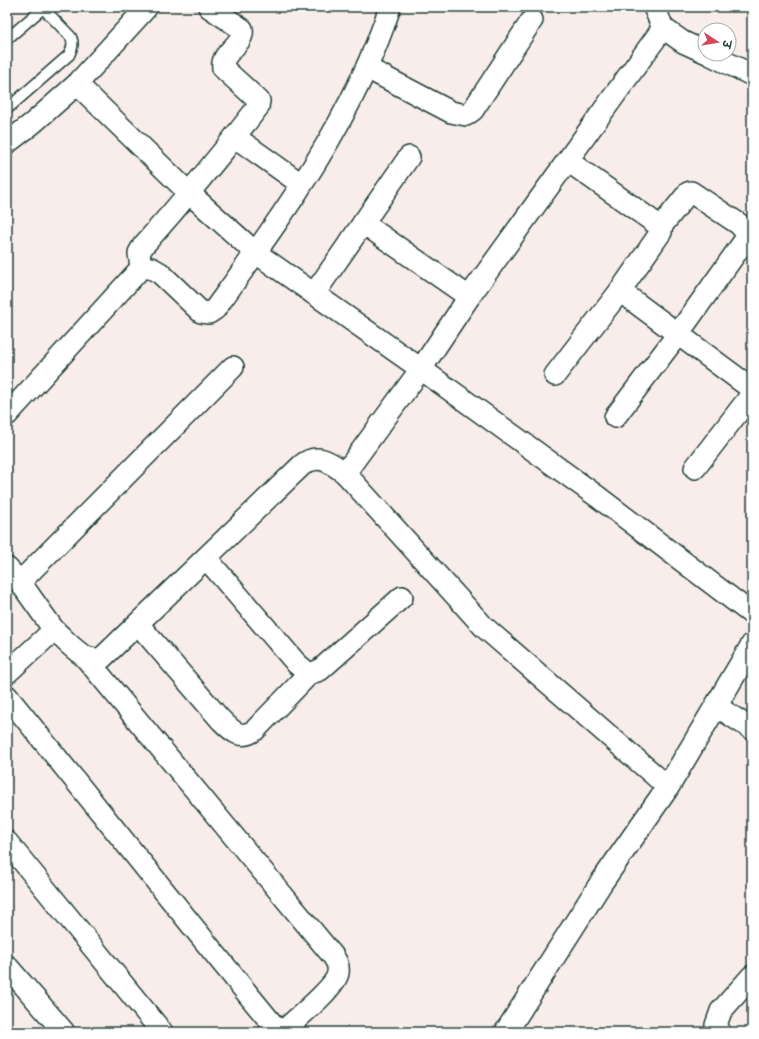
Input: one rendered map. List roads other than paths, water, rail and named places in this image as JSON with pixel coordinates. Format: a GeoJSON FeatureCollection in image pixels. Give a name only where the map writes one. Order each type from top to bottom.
{"type":"FeatureCollection","features":[{"type":"Feature","properties":{"kind":"street"},"geometry":{"type":"LineString","coordinates":[[7,143],[33,123],[77,84],[147,7]]}},
{"type":"Feature","properties":{"kind":"street"},"geometry":{"type":"LineString","coordinates":[[141,268],[139,253],[143,246],[189,193],[258,107],[259,101],[223,68],[224,60],[241,39],[242,29],[209,7]]}},
{"type":"Feature","properties":{"kind":"street"},"geometry":{"type":"LineString","coordinates":[[7,415],[141,268],[151,268],[160,272],[201,312],[209,313],[215,309],[256,253],[302,184],[334,131],[367,68],[390,7]]}},
{"type":"Feature","properties":{"kind":"street"},"geometry":{"type":"LineString","coordinates":[[654,7],[663,28],[683,42],[697,48]]}},
{"type":"Feature","properties":{"kind":"street"},"geometry":{"type":"LineString","coordinates":[[367,68],[451,112],[466,115],[473,110],[532,20]]}},
{"type":"Feature","properties":{"kind":"street"},"geometry":{"type":"LineString","coordinates":[[346,473],[421,369],[469,297],[663,28]]}},
{"type":"Feature","properties":{"kind":"street"},"geometry":{"type":"LineString","coordinates":[[725,62],[752,75]]}},
{"type":"Feature","properties":{"kind":"street"},"geometry":{"type":"LineString","coordinates":[[77,84],[189,193],[256,253],[421,369],[598,497],[752,614]]}},
{"type":"Feature","properties":{"kind":"street"},"geometry":{"type":"LineString","coordinates":[[235,137],[302,184]]}},
{"type":"Feature","properties":{"kind":"street"},"geometry":{"type":"LineString","coordinates":[[314,294],[409,157]]}},
{"type":"Feature","properties":{"kind":"street"},"geometry":{"type":"LineString","coordinates":[[568,161],[660,228]]}},
{"type":"Feature","properties":{"kind":"street"},"geometry":{"type":"LineString","coordinates":[[555,375],[620,291],[659,236],[660,228],[688,193],[691,192],[740,224],[746,232],[745,240],[678,334],[615,417]]}},
{"type":"Feature","properties":{"kind":"street"},"geometry":{"type":"LineString","coordinates":[[364,223],[469,297]]}},
{"type":"Feature","properties":{"kind":"street"},"geometry":{"type":"LineString","coordinates":[[620,291],[752,389]]}},
{"type":"Feature","properties":{"kind":"street"},"geometry":{"type":"LineString","coordinates":[[7,696],[130,847],[274,1030],[330,987],[338,975],[338,965],[328,950],[85,656],[54,630],[13,575],[233,367]]}},
{"type":"Feature","properties":{"kind":"street"},"geometry":{"type":"LineString","coordinates":[[695,468],[752,394]]}},
{"type":"Feature","properties":{"kind":"street"},"geometry":{"type":"LineString","coordinates":[[85,656],[95,660],[102,658],[308,460],[317,458],[325,460],[346,473],[484,627],[668,788]]}},
{"type":"Feature","properties":{"kind":"street"},"geometry":{"type":"LineString","coordinates":[[206,558],[297,664],[309,674]]}},
{"type":"Feature","properties":{"kind":"street"},"geometry":{"type":"LineString","coordinates":[[138,624],[220,719],[233,732],[242,736],[248,735],[255,730],[309,674],[320,670],[402,597]]}},
{"type":"Feature","properties":{"kind":"street"},"geometry":{"type":"LineString","coordinates":[[7,673],[54,630]]}},
{"type":"Feature","properties":{"kind":"street"},"geometry":{"type":"LineString","coordinates":[[506,1032],[600,883],[668,788],[752,645]]}},
{"type":"Feature","properties":{"kind":"street"},"geometry":{"type":"LineString","coordinates":[[716,706],[752,729]]}},
{"type":"Feature","properties":{"kind":"street"},"geometry":{"type":"LineString","coordinates":[[7,842],[162,1032]]}},
{"type":"Feature","properties":{"kind":"street"},"geometry":{"type":"LineString","coordinates":[[7,966],[64,1032]]}},
{"type":"Feature","properties":{"kind":"street"},"geometry":{"type":"LineString","coordinates":[[720,1032],[716,1025],[721,1011],[752,976]]}},
{"type":"Feature","properties":{"kind":"lane"},"geometry":{"type":"LineString","coordinates":[[7,39],[42,8],[71,37],[73,43],[69,55],[7,109]]}}]}
